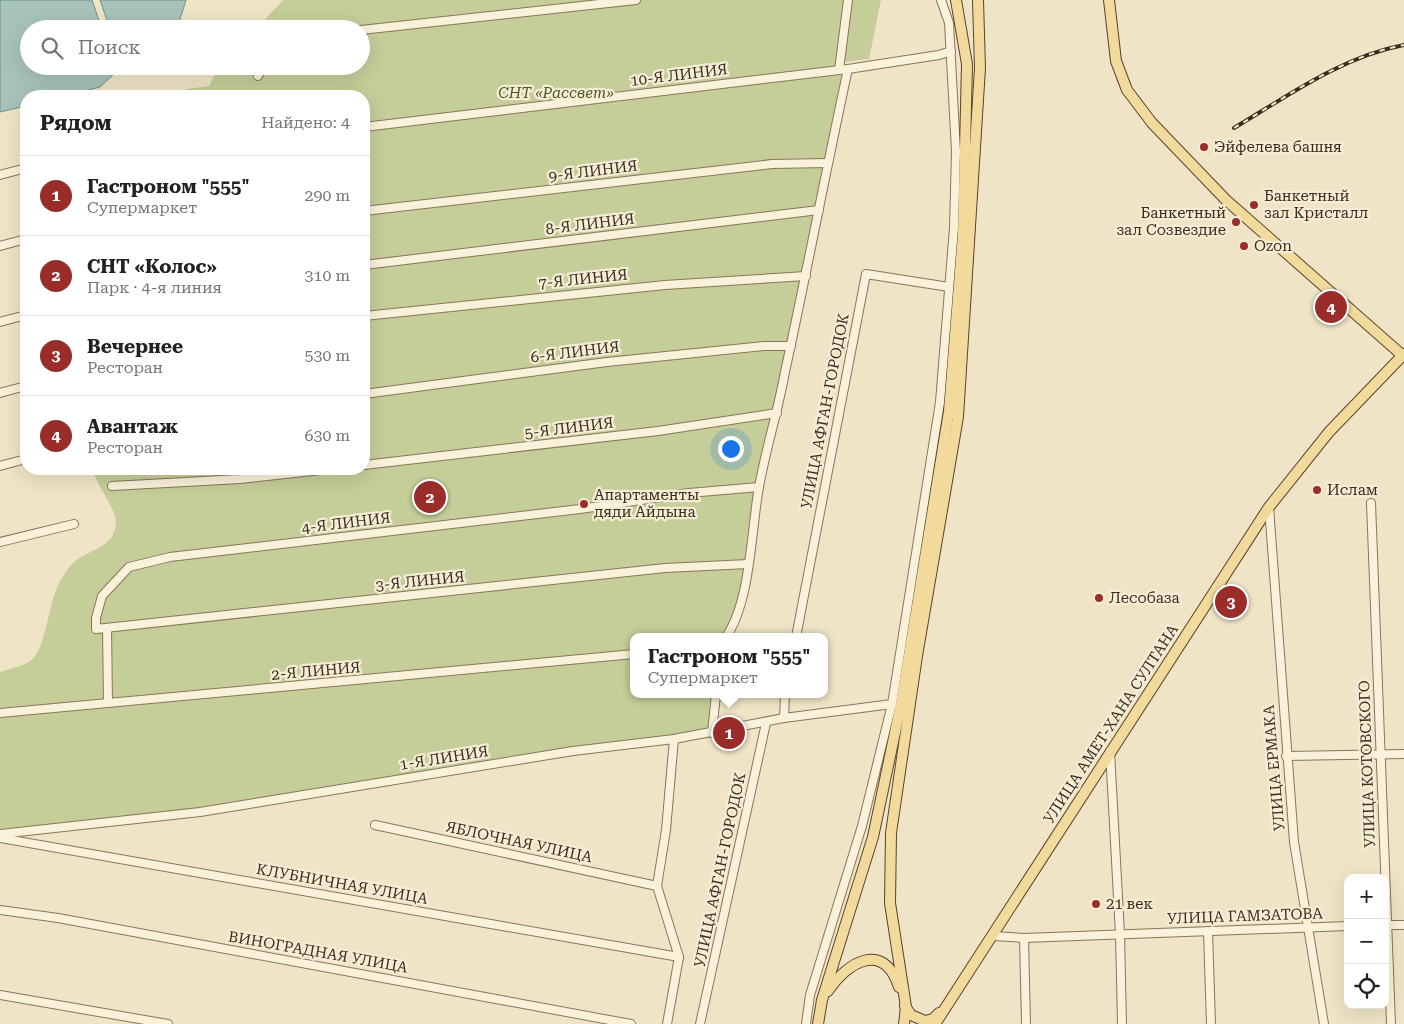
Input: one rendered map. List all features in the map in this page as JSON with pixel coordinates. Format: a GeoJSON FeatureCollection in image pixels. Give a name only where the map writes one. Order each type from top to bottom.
{"type":"FeatureCollection","features":[{"type":"Feature","properties":{"kind":"main road"},"geometry":{"type":"LineString","coordinates":[[818,1024],[822,1000],[872,837],[879,808],[901,704],[949,411],[963,234],[967,64],[956,0]]}},
{"type":"Feature","properties":{"kind":"main road"},"geometry":{"type":"LineString","coordinates":[[904,1024],[906,1007],[890,903],[890,833],[917,656],[958,417],[980,68],[978,0]]}},
{"type":"Feature","properties":{"kind":"main road"},"geometry":{"type":"LineString","coordinates":[[1109,0],[1114,56],[1126,90],[1152,123],[1226,200],[1403,354]]}},
{"type":"Feature","properties":{"kind":"main road","name":"УЛИЦА АМЕТ-ХАНА СУЛТАНА"},"geometry":{"type":"LineString","coordinates":[[948,1003],[994,936],[1110,751],[1269,507],[1329,432],[1403,354]]}},
{"type":"Feature","properties":{"kind":"main road"},"geometry":{"type":"LineString","coordinates":[[822,1000],[838,975],[846,968],[856,962],[873,959],[887,966],[896,977],[906,1007],[911,1015],[925,1021],[933,1019],[948,1003]]}},
{"type":"Feature","properties":{"kind":"main road"},"geometry":{"type":"LineString","coordinates":[[935,1024],[948,1003]]}},
{"type":"Feature","properties":{"kind":"street"},"geometry":{"type":"LineString","coordinates":[[370,29],[636,0]]}},
{"type":"Feature","properties":{"kind":"street"},"geometry":{"type":"LineString","coordinates":[[839,70],[848,0]]}},
{"type":"Feature","properties":{"kind":"street"},"geometry":{"type":"LineString","coordinates":[[806,1024],[810,995],[862,826],[892,704],[940,402],[954,228],[956,151],[949,23],[941,0]]}},
{"type":"Feature","properties":{"kind":"street","name":"10-Я ЛИНИЯ"},"geometry":{"type":"LineString","coordinates":[[370,126],[848,69],[951,52]]}},
{"type":"Feature","properties":{"kind":"street"},"geometry":{"type":"LineString","coordinates":[[729,633],[736,623],[748,564],[759,487],[777,413],[806,276],[827,163],[848,69]]}},
{"type":"Feature","properties":{"kind":"street","name":"9-Я ЛИНИЯ"},"geometry":{"type":"LineString","coordinates":[[370,210],[762,166],[827,163]]}},
{"type":"Feature","properties":{"kind":"street"},"geometry":{"type":"LineString","coordinates":[[0,175],[20,170]]}},
{"type":"Feature","properties":{"kind":"street","name":"8-Я ЛИНИЯ"},"geometry":{"type":"LineString","coordinates":[[370,264],[819,210]]}},
{"type":"Feature","properties":{"kind":"street"},"geometry":{"type":"LineString","coordinates":[[0,246],[20,241]]}},
{"type":"Feature","properties":{"kind":"street","name":"УЛИЦА АФГАН-ГОРОДОК"},"geometry":{"type":"LineString","coordinates":[[797,633],[866,274],[949,287]]}},
{"type":"Feature","properties":{"kind":"street","name":"7-Я ЛИНИЯ"},"geometry":{"type":"LineString","coordinates":[[370,315],[665,285],[806,276]]}},
{"type":"Feature","properties":{"kind":"street"},"geometry":{"type":"LineString","coordinates":[[0,322],[20,317]]}},
{"type":"Feature","properties":{"kind":"street","name":"6-Я ЛИНИЯ"},"geometry":{"type":"LineString","coordinates":[[370,393],[607,362],[764,346],[791,346]]}},
{"type":"Feature","properties":{"kind":"street"},"geometry":{"type":"LineString","coordinates":[[0,393],[20,388]]}},
{"type":"Feature","properties":{"kind":"street","name":"5-Я ЛИНИЯ"},"geometry":{"type":"LineString","coordinates":[[370,464],[560,443],[777,413]]}},
{"type":"Feature","properties":{"kind":"street"},"geometry":{"type":"LineString","coordinates":[[0,466],[20,461]]}},
{"type":"Feature","properties":{"kind":"street"},"geometry":{"type":"LineString","coordinates":[[112,486],[270,475]]}},
{"type":"Feature","properties":{"kind":"street","name":"4-Я ЛИНИЯ"},"geometry":{"type":"LineString","coordinates":[[96,629],[96,618],[102,596],[129,567],[170,557],[580,509],[690,493],[759,487]]}},
{"type":"Feature","properties":{"kind":"street","name":"УЛИЦА КОТОВСКОГО"},"geometry":{"type":"LineString","coordinates":[[1371,503],[1386,919]]}},
{"type":"Feature","properties":{"kind":"street","name":"УЛИЦА ЕРМАКА"},"geometry":{"type":"LineString","coordinates":[[1269,507],[1286,756],[1294,842],[1324,1024]]}},
{"type":"Feature","properties":{"kind":"street"},"geometry":{"type":"LineString","coordinates":[[0,542],[74,524]]}},
{"type":"Feature","properties":{"kind":"street","name":"3-Я ЛИНИЯ"},"geometry":{"type":"LineString","coordinates":[[96,629],[665,568],[748,564]]}},
{"type":"Feature","properties":{"kind":"street"},"geometry":{"type":"LineString","coordinates":[[107,628],[108,704]]}},
{"type":"Feature","properties":{"kind":"street","name":"2-Я ЛИНИЯ"},"geometry":{"type":"LineString","coordinates":[[0,713],[630,654]]}},
{"type":"Feature","properties":{"kind":"street"},"geometry":{"type":"LineString","coordinates":[[712,733],[716,698]]}},
{"type":"Feature","properties":{"kind":"street"},"geometry":{"type":"LineString","coordinates":[[784,718],[785,698]]}},
{"type":"Feature","properties":{"kind":"street","name":"1-Я ЛИНИЯ"},"geometry":{"type":"LineString","coordinates":[[0,834],[200,812],[563,753],[712,733],[784,718],[892,704]]}},
{"type":"Feature","properties":{"kind":"street","name":"УЛИЦА АФГАН-ГОРОДОК"},"geometry":{"type":"LineString","coordinates":[[700,1024],[766,723]]}},
{"type":"Feature","properties":{"kind":"street"},"geometry":{"type":"LineString","coordinates":[[667,1024],[679,957],[657,886],[666,830],[674,739]]}},
{"type":"Feature","properties":{"kind":"street"},"geometry":{"type":"LineString","coordinates":[[1110,751],[1120,934],[1122,1024]]}},
{"type":"Feature","properties":{"kind":"street"},"geometry":{"type":"LineString","coordinates":[[1286,756],[1404,754]]}},
{"type":"Feature","properties":{"kind":"street","name":"ЯБЛОЧНАЯ УЛИЦА"},"geometry":{"type":"LineString","coordinates":[[375,825],[657,886]]}},
{"type":"Feature","properties":{"kind":"street","name":"КЛУБНИЧНАЯ УЛИЦА"},"geometry":{"type":"LineString","coordinates":[[0,838],[679,957]]}},
{"type":"Feature","properties":{"kind":"street","name":"ВИНОГРАДНАЯ УЛИЦА"},"geometry":{"type":"LineString","coordinates":[[0,910],[68,920],[631,1024]]}},
{"type":"Feature","properties":{"kind":"street"},"geometry":{"type":"LineString","coordinates":[[1389,925],[1404,924]]}},
{"type":"Feature","properties":{"kind":"street","name":"УЛИЦА ГАМЗАТОВА"},"geometry":{"type":"LineString","coordinates":[[994,936],[1024,938],[1344,926]]}},
{"type":"Feature","properties":{"kind":"street"},"geometry":{"type":"LineString","coordinates":[[1208,931],[1211,1024]]}},
{"type":"Feature","properties":{"kind":"street"},"geometry":{"type":"LineString","coordinates":[[1024,938],[1026,1024]]}},
{"type":"Feature","properties":{"kind":"street","name":"УЛИЦА КОТОВСКОГО"},"geometry":{"type":"LineString","coordinates":[[1388,964],[1392,1024]]}},
{"type":"Feature","properties":{"kind":"street"},"geometry":{"type":"LineString","coordinates":[[0,995],[168,1024]]}},
{"type":"Feature","properties":{"kind":"green space","name":"СНТ «Рассвет»"},"geometry":{"type":"Polygon","coordinates":[[[283,0],[881,0],[869,59],[844,62],[802,286],[756,494],[739,601],[730,627],[725,633],[630,633],[630,698],[713,698],[710,738],[621,749],[267,802],[89,826],[0,835],[0,672],[26,664],[35,656],[44,636],[53,598],[64,574],[79,558],[105,544],[114,532],[116,524],[113,511],[95,475],[370,475],[370,90],[185,90],[209,86],[214,75],[370,75],[370,20],[264,20],[283,0]]]}},
{"type":"Feature","properties":{"kind":"water"},"geometry":{"type":"Polygon","coordinates":[[[0,0],[92,0],[99,20],[20,20],[20,75],[113,75],[100,87],[88,90],[20,90],[20,107],[0,112],[0,0]]]}},
{"type":"Feature","properties":{"kind":"water"},"geometry":{"type":"Polygon","coordinates":[[[100,0],[186,0],[180,20],[107,20],[100,0]]]}},
{"type":"Feature","properties":{"kind":"railway"},"geometry":{"type":"LineString","coordinates":[[1234,128],[1337,68],[1381,51],[1404,45]]}},
{"type":"Feature","properties":{"kind":"place","name":"Эйфелева башня"},"geometry":{"type":"Point","coordinates":[1204,147]}},
{"type":"Feature","properties":{"kind":"place","name":"Банкетный зал Кристалл"},"geometry":{"type":"Point","coordinates":[1254,205]}},
{"type":"Feature","properties":{"kind":"place","name":"Банкетный зал Созвездие"},"geometry":{"type":"Point","coordinates":[1236,222]}},
{"type":"Feature","properties":{"kind":"place","name":"Ozon"},"geometry":{"type":"Point","coordinates":[1244,246]}},
{"type":"Feature","properties":{"kind":"place","name":"Авантаж"},"geometry":{"type":"Point","coordinates":[1331,307]}},
{"type":"Feature","properties":{"kind":"place","name":"Ислам"},"geometry":{"type":"Point","coordinates":[1317,490]}},
{"type":"Feature","properties":{"kind":"place","name":"СНТ «Колос»"},"geometry":{"type":"Point","coordinates":[430,497]}},
{"type":"Feature","properties":{"kind":"place","name":"Апартаменты дяди Айдына"},"geometry":{"type":"Point","coordinates":[584,504]}},
{"type":"Feature","properties":{"kind":"place","name":"Лесобаза"},"geometry":{"type":"Point","coordinates":[1099,598]}},
{"type":"Feature","properties":{"kind":"place","name":"Вечернее"},"geometry":{"type":"Point","coordinates":[1231,602]}},
{"type":"Feature","properties":{"kind":"place","name":"Гастроном \"555\""},"geometry":{"type":"Point","coordinates":[729,733]}},
{"type":"Feature","properties":{"kind":"place","name":"21 век"},"geometry":{"type":"Point","coordinates":[1096,904]}}]}
